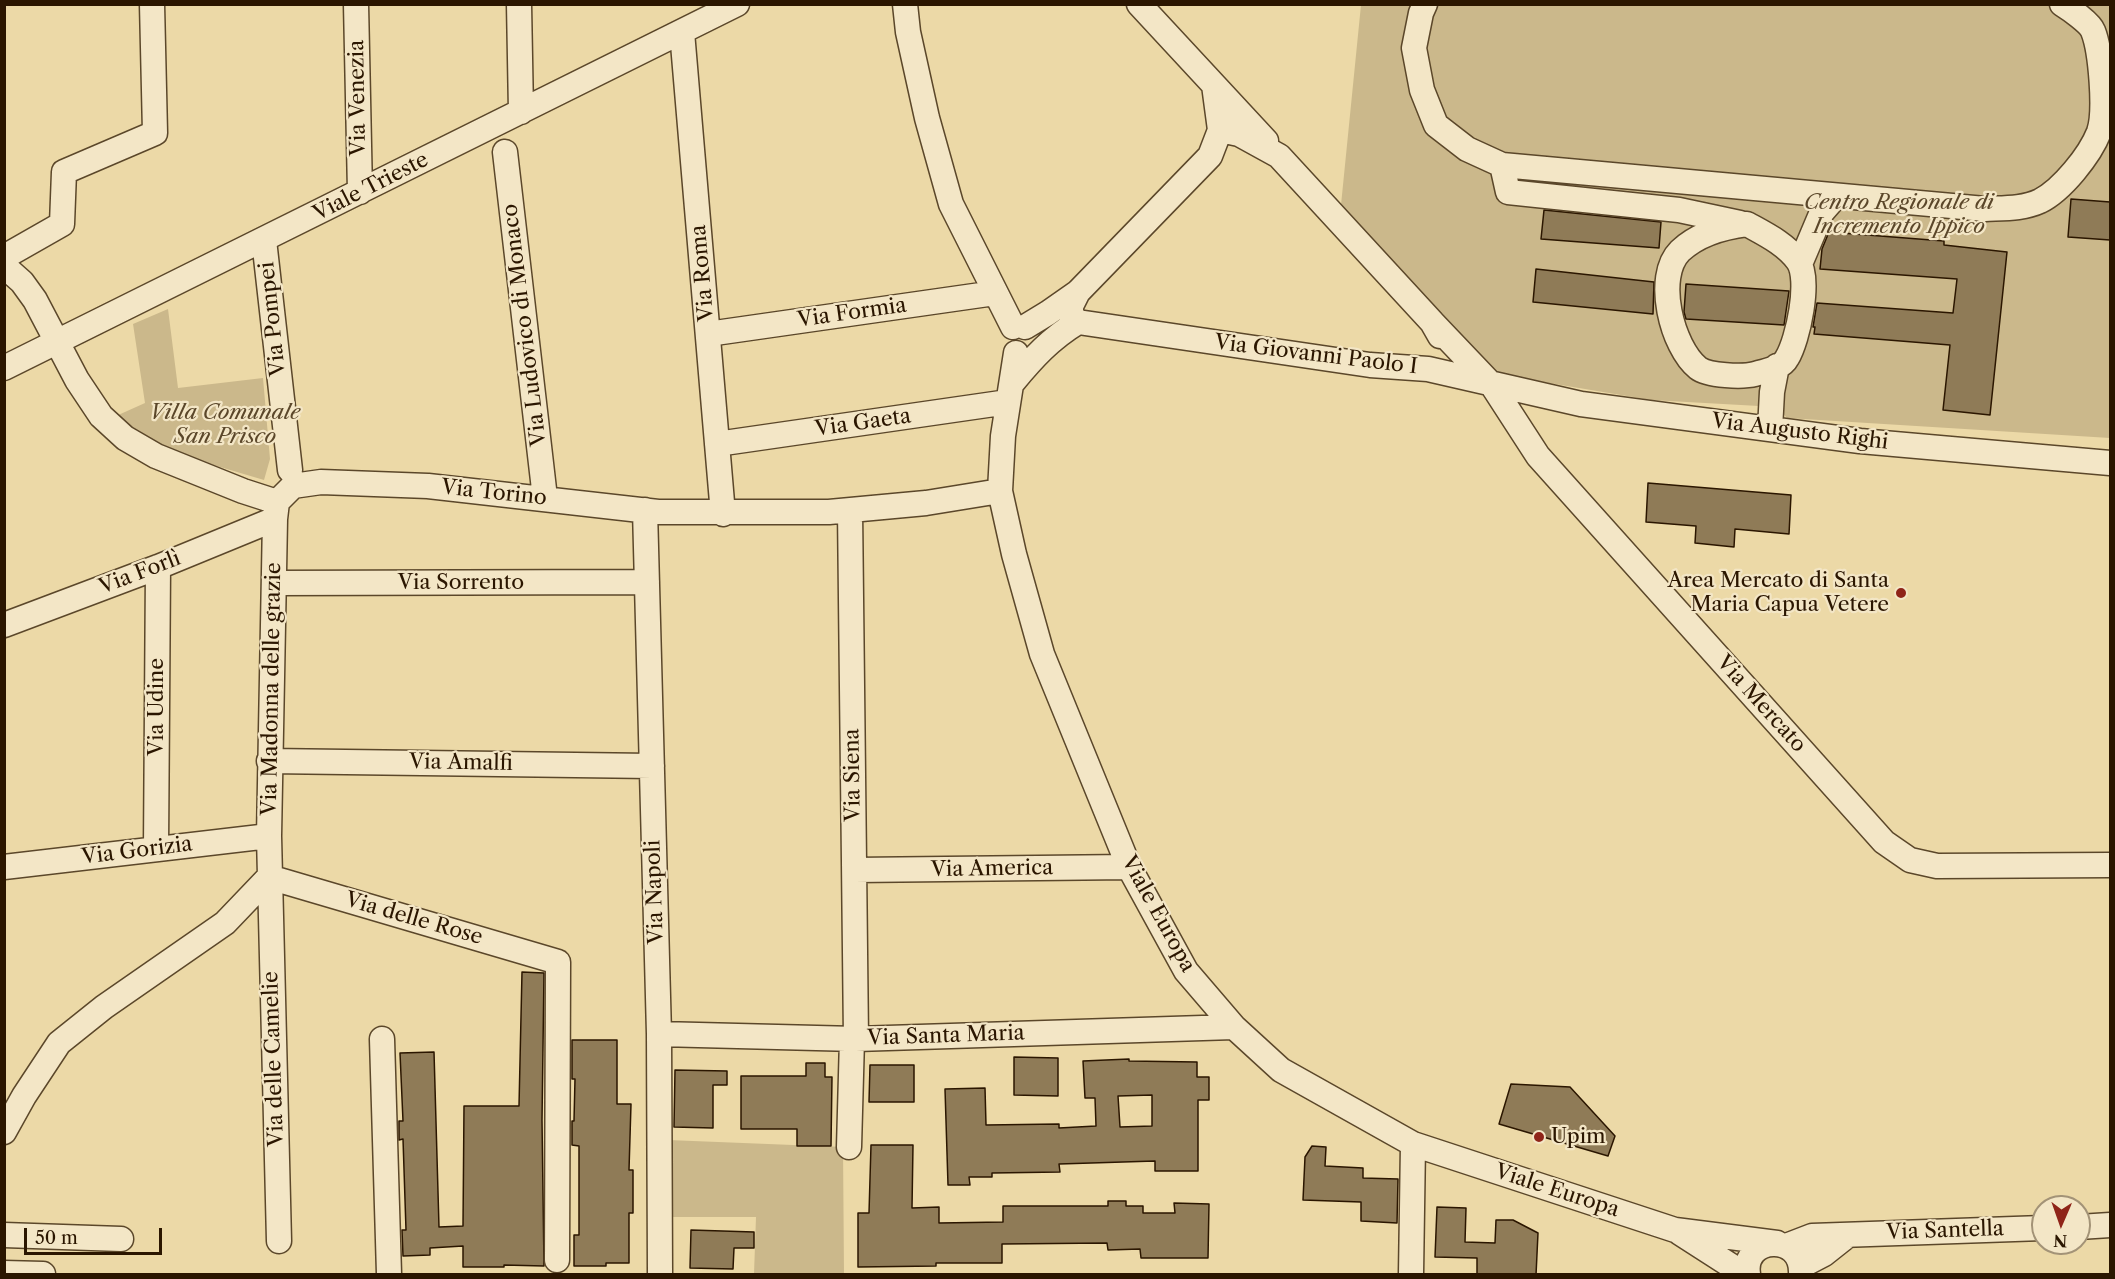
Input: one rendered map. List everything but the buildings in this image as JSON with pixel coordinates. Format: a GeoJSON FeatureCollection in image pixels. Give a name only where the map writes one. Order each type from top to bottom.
{"type":"FeatureCollection","features":[{"type":"Feature","properties":{"kind":"street"},"geometry":{"type":"LineString","coordinates":[[4,257],[62,224],[64,172],[155,133],[152,4]]}},
{"type":"Feature","properties":{"kind":"street","name":"Via Venezia"},"geometry":{"type":"LineString","coordinates":[[356,4],[360,192]]}},
{"type":"Feature","properties":{"kind":"street"},"geometry":{"type":"LineString","coordinates":[[519,4],[521,112]]}},
{"type":"Feature","properties":{"kind":"street","name":"Viale Trieste"},"geometry":{"type":"LineString","coordinates":[[4,368],[737,4]]}},
{"type":"Feature","properties":{"kind":"street"},"geometry":{"type":"LineString","coordinates":[[905,4],[908,32],[927,118],[951,204],[995,292],[1019,327],[1048,313],[1078,292],[1210,156],[1220,130],[1214,85]]}},
{"type":"Feature","properties":{"kind":"street"},"geometry":{"type":"LineString","coordinates":[[1139,4],[1279,156]]}},
{"type":"Feature","properties":{"kind":"street"},"geometry":{"type":"LineString","coordinates":[[1425,4],[1414,48],[1422,90],[1436,124],[1467,149],[1502,165],[1985,209],[2016,208],[2040,201],[2064,182],[2082,162],[2099,130],[2103,86],[2093,30],[2062,4]]}},
{"type":"Feature","properties":{"kind":"street","name":"Via Roma"},"geometry":{"type":"LineString","coordinates":[[682,32],[723,514]]}},
{"type":"Feature","properties":{"kind":"street","name":"Via Giovanni Paolo I"},"geometry":{"type":"LineString","coordinates":[[1078,322],[1370,365],[1428,369],[1440,355],[1440,333],[1432,322],[1279,156],[1239,134],[1220,130]]}},
{"type":"Feature","properties":{"kind":"street","name":"Via Ludovico di Monaco"},"geometry":{"type":"LineString","coordinates":[[505,152],[545,498]]}},
{"type":"Feature","properties":{"kind":"street"},"geometry":{"type":"LineString","coordinates":[[1502,165],[1508,192],[1679,210],[1747,224],[1787,249],[1800,264]]}},
{"type":"Feature","properties":{"kind":"street"},"geometry":{"type":"LineString","coordinates":[[1747,224],[1725,227],[1701,237],[1680,252],[1670,267],[1668,287],[1673,326],[1686,356],[1700,370],[1724,375],[1750,376],[1786,361],[1801,317],[1803,299],[1800,264],[1822,212],[1836,196]]}},
{"type":"Feature","properties":{"kind":"street","name":"Via Pompei"},"geometry":{"type":"LineString","coordinates":[[264,240],[290,470]]}},
{"type":"Feature","properties":{"kind":"street"},"geometry":{"type":"LineString","coordinates":[[4,266],[22,282],[35,300],[76,380],[101,416],[125,438],[156,456],[243,491],[276,510]]}},
{"type":"Feature","properties":{"kind":"street","name":"Via Formia"},"geometry":{"type":"LineString","coordinates":[[708,334],[995,292]]}},
{"type":"Feature","properties":{"kind":"street"},"geometry":{"type":"LineString","coordinates":[[1010,392],[1035,355],[1057,335],[1078,322],[1071,315],[1071,306],[1078,292]]}},
{"type":"Feature","properties":{"kind":"street"},"geometry":{"type":"LineString","coordinates":[[1432,322],[1492,385]]}},
{"type":"Feature","properties":{"kind":"street","name":"Viale Europa"},"geometry":{"type":"LineString","coordinates":[[1019,327],[1032,333],[1034,342],[1029,350],[1016,353],[1003,436],[1000,491],[1014,554],[1042,654],[1129,867],[1186,971],[1234,1027],[1281,1070],[1413,1144],[1676,1230],[1782,1245]]}},
{"type":"Feature","properties":{"kind":"street"},"geometry":{"type":"LineString","coordinates":[[1770,429],[1772,392],[1777,366]]}},
{"type":"Feature","properties":{"kind":"street","name":"Via Augusto Righi"},"geometry":{"type":"LineString","coordinates":[[1428,369],[1581,404],[1860,441],[2110,463]]}},
{"type":"Feature","properties":{"kind":"street","name":"Via Mercato"},"geometry":{"type":"LineString","coordinates":[[1492,385],[1539,456],[1884,842],[1910,860],[1937,866],[2110,865]]}},
{"type":"Feature","properties":{"kind":"street","name":"Via Gaeta"},"geometry":{"type":"LineString","coordinates":[[717,444],[1010,392]]}},
{"type":"Feature","properties":{"kind":"street","name":"Via Torino"},"geometry":{"type":"LineString","coordinates":[[276,510],[293,486],[321,482],[428,486],[658,512],[723,514],[829,512],[926,504],[1000,491]]}},
{"type":"Feature","properties":{"kind":"street","name":"Via Forlì"},"geometry":{"type":"LineString","coordinates":[[4,625],[159,567],[276,510]]}},
{"type":"Feature","properties":{"kind":"street","name":"Via Madonna delle grazie"},"geometry":{"type":"LineString","coordinates":[[269,877],[269,761],[276,510]]}},
{"type":"Feature","properties":{"kind":"street","name":"Via Napoli"},"geometry":{"type":"LineString","coordinates":[[645,510],[659,1034],[660,1275]]}},
{"type":"Feature","properties":{"kind":"street","name":"Via Siena"},"geometry":{"type":"LineString","coordinates":[[849,1147],[854,1039],[855,870],[850,510]]}},
{"type":"Feature","properties":{"kind":"street","name":"Via Udine"},"geometry":{"type":"LineString","coordinates":[[156,848],[159,567]]}},
{"type":"Feature","properties":{"kind":"street","name":"Via Sorrento"},"geometry":{"type":"LineString","coordinates":[[275,583],[647,582]]}},
{"type":"Feature","properties":{"kind":"street","name":"Via Amalfi"},"geometry":{"type":"LineString","coordinates":[[269,761],[652,766]]}},
{"type":"Feature","properties":{"kind":"street","name":"Via Gorizia"},"geometry":{"type":"LineString","coordinates":[[4,867],[269,836]]}},
{"type":"Feature","properties":{"kind":"street","name":"Via America"},"geometry":{"type":"LineString","coordinates":[[855,870],[1129,867]]}},
{"type":"Feature","properties":{"kind":"street"},"geometry":{"type":"LineString","coordinates":[[4,1132],[14,1091],[59,1043],[104,1007],[225,923],[269,877]]}},
{"type":"Feature","properties":{"kind":"street","name":"Via delle Rose"},"geometry":{"type":"LineString","coordinates":[[269,877],[558,962],[557,1260]]}},
{"type":"Feature","properties":{"kind":"street","name":"Via delle Camelie"},"geometry":{"type":"LineString","coordinates":[[269,877],[279,1241]]}},
{"type":"Feature","properties":{"kind":"street","name":"Via Santa Maria"},"geometry":{"type":"LineString","coordinates":[[659,1034],[854,1039],[1234,1027]]}},
{"type":"Feature","properties":{"kind":"street"},"geometry":{"type":"LineString","coordinates":[[381,1039],[389,1275]]}},
{"type":"Feature","properties":{"kind":"street"},"geometry":{"type":"LineString","coordinates":[[1411,1275],[1413,1144]]}},
{"type":"Feature","properties":{"kind":"street"},"geometry":{"type":"LineString","coordinates":[[2091,1227],[2110,1226]]}},
{"type":"Feature","properties":{"kind":"street","name":"Via Santella"},"geometry":{"type":"LineString","coordinates":[[1748,1275],[1749,1261],[1760,1247],[1782,1245],[1812,1236],[2031,1228]]}},
{"type":"Feature","properties":{"kind":"street","name":"Viale Europa"},"geometry":{"type":"LineString","coordinates":[[1676,1230],[1744,1275]]}},
{"type":"Feature","properties":{"kind":"street"},"geometry":{"type":"LineString","coordinates":[[4,1235],[121,1239]]}},
{"type":"Feature","properties":{"kind":"street"},"geometry":{"type":"LineString","coordinates":[[1782,1245],[1793,1251],[1801,1270],[1848,1235]]}},
{"type":"Feature","properties":{"kind":"street"},"geometry":{"type":"LineString","coordinates":[[4,1273],[43,1275]]}},
{"type":"Feature","properties":{"kind":"green space","name":"Centro Regionale di Incremento Ippico"},"geometry":{"type":"Polygon","coordinates":[[[1361,5],[2110,5],[2110,438],[1787,418],[1777,407],[1651,400],[1489,373],[1341,205],[1361,5]]]}},
{"type":"Feature","properties":{"kind":"green space","name":"Villa Comunale San Prisco"},"geometry":{"type":"Polygon","coordinates":[[[168,309],[178,388],[263,378],[270,459],[264,480],[200,461],[153,443],[116,416],[145,403],[133,324],[168,309]]]}},
{"type":"Feature","properties":{"kind":"green space"},"geometry":{"type":"Polygon","coordinates":[[[668,1140],[843,1147],[844,1274],[754,1274],[756,1217],[667,1217],[668,1140]]]}},
{"type":"Feature","properties":{"kind":"place","name":"Area Mercato di Santa Maria Capua Vetere"},"geometry":{"type":"Point","coordinates":[1901,593]}},
{"type":"Feature","properties":{"kind":"place","name":"Upim"},"geometry":{"type":"Point","coordinates":[1539,1137]}}]}
